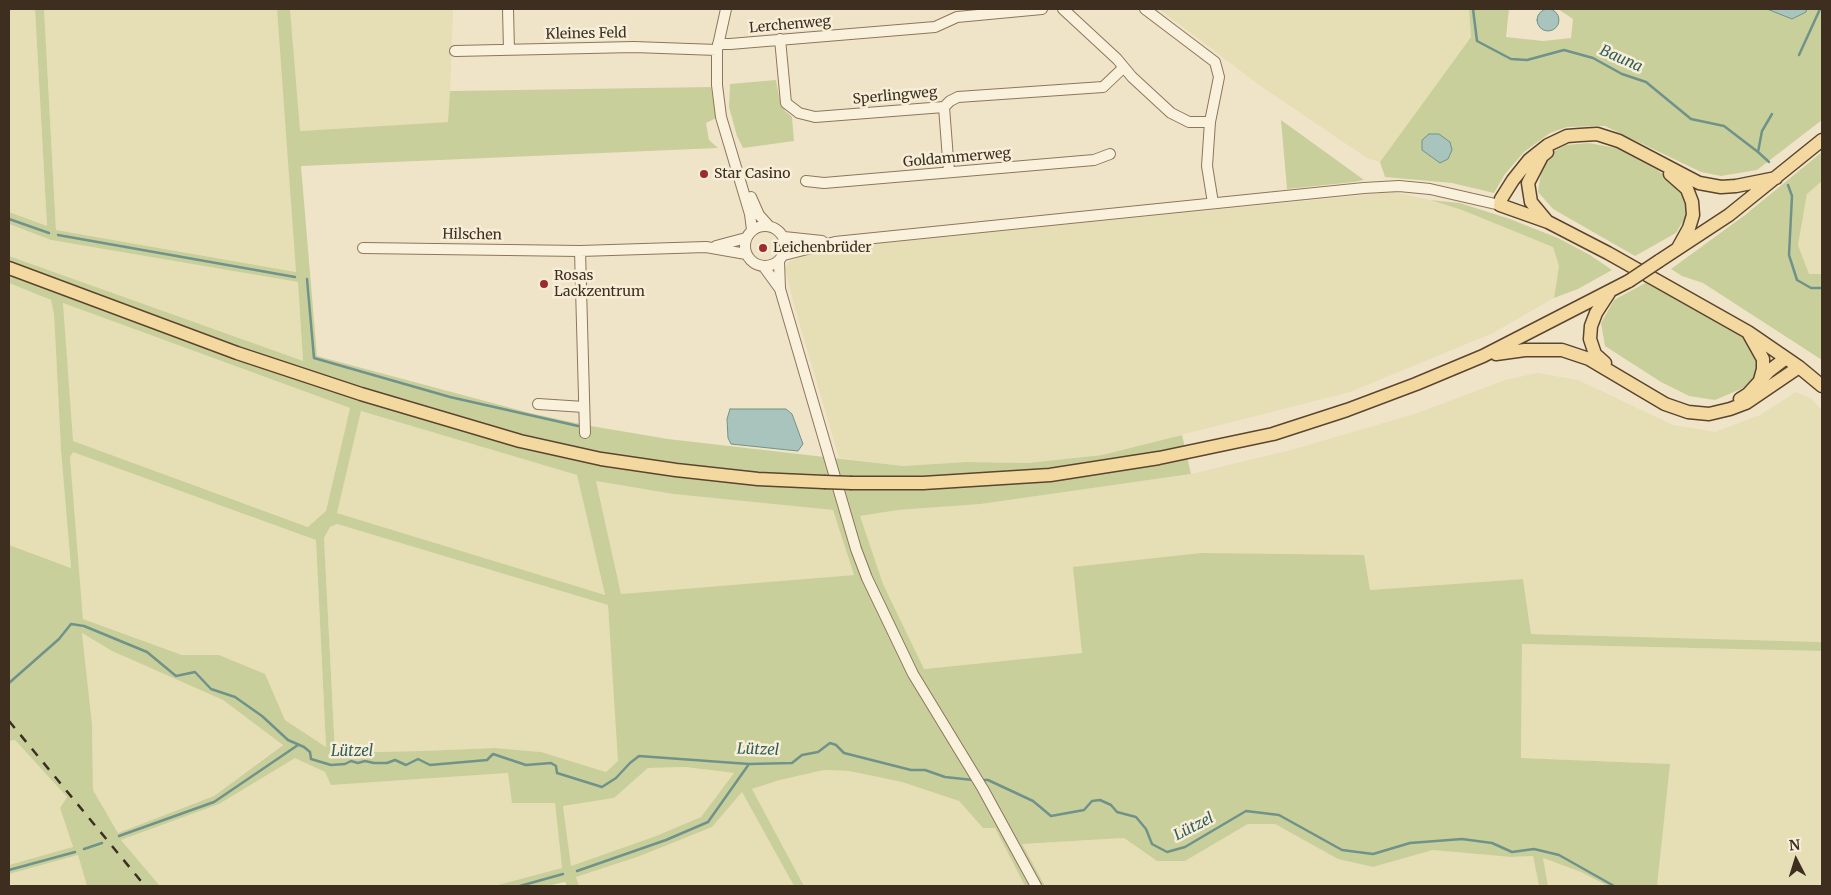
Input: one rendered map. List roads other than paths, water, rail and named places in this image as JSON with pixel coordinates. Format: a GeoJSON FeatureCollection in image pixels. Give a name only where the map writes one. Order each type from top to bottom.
{"type":"FeatureCollection","features":[{"type":"Feature","properties":{"kind":"main road"},"geometry":{"type":"LineString","coordinates":[[1504,207],[1501,199],[1529,160],[1548,144],[1567,136],[1597,134],[1619,141],[1700,183],[1721,187],[1776,178]]}},
{"type":"Feature","properties":{"kind":"main road"},"geometry":{"type":"LineString","coordinates":[[1504,207],[1515,204],[1542,156],[1554,147],[1569,140],[1589,138],[1610,142],[1666,171],[1687,189],[1692,202],[1693,215],[1689,228],[1678,248]]}},
{"type":"Feature","properties":{"kind":"main road"},"geometry":{"type":"LineString","coordinates":[[9,268],[237,353],[361,394],[520,440],[602,459],[676,470],[758,479],[824,482],[923,483],[1050,476],[1159,458],[1273,434],[1347,410],[1483,356],[1629,281],[1659,262],[1729,215],[1822,140]]}},
{"type":"Feature","properties":{"kind":"main road"},"geometry":{"type":"LineString","coordinates":[[1528,183],[1528,195],[1531,202],[1548,222]]}},
{"type":"Feature","properties":{"kind":"main road"},"geometry":{"type":"LineString","coordinates":[[1504,207],[1548,222],[1608,253],[1748,332],[1799,367],[1822,386]]}},
{"type":"Feature","properties":{"kind":"main road"},"geometry":{"type":"LineString","coordinates":[[1610,291],[1596,313],[1591,326],[1590,339],[1594,354],[1606,364],[1639,384],[1687,407],[1713,408],[1734,401],[1748,394],[1769,371],[1786,358]]}},
{"type":"Feature","properties":{"kind":"main road"},"geometry":{"type":"LineString","coordinates":[[1748,332],[1763,359],[1759,383]]}},
{"type":"Feature","properties":{"kind":"main road"},"geometry":{"type":"LineString","coordinates":[[1483,356],[1525,350],[1562,350],[1590,359],[1665,404],[1688,412],[1709,414],[1746,403],[1799,367]]}},
{"type":"Feature","properties":{"kind":"street"},"geometry":{"type":"LineString","coordinates":[[508,9],[509,50]]}},
{"type":"Feature","properties":{"kind":"street"},"geometry":{"type":"LineString","coordinates":[[726,9],[718,47],[717,85],[720,109],[750,214],[749,234],[745,248],[746,254],[753,263],[764,267],[770,266],[782,258],[835,242],[1376,187],[1399,186],[1430,189],[1504,207]]}},
{"type":"Feature","properties":{"kind":"street","name":"Lerchenweg"},"geometry":{"type":"LineString","coordinates":[[718,47],[780,39],[935,27],[957,17],[1042,9]]}},
{"type":"Feature","properties":{"kind":"street"},"geometry":{"type":"LineString","coordinates":[[1063,9],[1171,113],[1190,122],[1210,122]]}},
{"type":"Feature","properties":{"kind":"street"},"geometry":{"type":"LineString","coordinates":[[1145,9],[1215,62],[1219,78],[1210,122],[1207,166],[1213,203]]}},
{"type":"Feature","properties":{"kind":"street","name":"Sperlingweg"},"geometry":{"type":"LineString","coordinates":[[780,39],[786,103],[799,114],[815,117],[944,107],[958,97],[1103,87],[1123,68]]}},
{"type":"Feature","properties":{"kind":"street","name":"Kleines Feld"},"geometry":{"type":"LineString","coordinates":[[455,51],[718,47]]}},
{"type":"Feature","properties":{"kind":"street"},"geometry":{"type":"LineString","coordinates":[[944,107],[949,172]]}},
{"type":"Feature","properties":{"kind":"street"},"geometry":{"type":"LineString","coordinates":[[729,143],[758,214],[769,226],[780,232],[784,237],[785,249],[782,258],[780,289]]}},
{"type":"Feature","properties":{"kind":"street","name":"Goldammerweg"},"geometry":{"type":"LineString","coordinates":[[806,181],[824,183],[1094,160],[1110,154]]}},
{"type":"Feature","properties":{"kind":"street"},"geometry":{"type":"LineString","coordinates":[[749,234],[763,226],[769,226]]}},
{"type":"Feature","properties":{"kind":"street","name":"Hilschen"},"geometry":{"type":"LineString","coordinates":[[713,247],[749,234]]}},
{"type":"Feature","properties":{"kind":"street"},"geometry":{"type":"LineString","coordinates":[[784,237],[835,242]]}},
{"type":"Feature","properties":{"kind":"street","name":"Hilschen"},"geometry":{"type":"LineString","coordinates":[[363,248],[580,252],[713,247],[746,254]]}},
{"type":"Feature","properties":{"kind":"street"},"geometry":{"type":"LineString","coordinates":[[580,252],[585,433]]}},
{"type":"Feature","properties":{"kind":"street"},"geometry":{"type":"LineString","coordinates":[[764,267],[780,289],[867,578],[913,674],[983,788],[1036,886]]}},
{"type":"Feature","properties":{"kind":"street"},"geometry":{"type":"LineString","coordinates":[[538,404],[584,407]]}},
{"type":"Feature","properties":{"kind":"water"},"geometry":{"type":"Polygon","coordinates":[[[1548,9],[1556,12],[1559,20],[1556,28],[1548,31],[1540,28],[1537,20],[1540,12],[1548,9]]]}},
{"type":"Feature","properties":{"kind":"water"},"geometry":{"type":"Polygon","coordinates":[[[1767,9],[1807,9],[1806,12],[1792,19],[1767,9]]]}},
{"type":"Feature","properties":{"kind":"water"},"geometry":{"type":"Polygon","coordinates":[[[1429,134],[1439,134],[1450,142],[1452,150],[1448,159],[1440,163],[1422,150],[1422,140],[1429,134]]]}},
{"type":"Feature","properties":{"kind":"water"},"geometry":{"type":"Polygon","coordinates":[[[730,409],[786,409],[792,414],[803,444],[798,451],[731,444],[728,438],[727,419],[730,409]]]}},
{"type":"Feature","properties":{"kind":"waterway","name":"Bauna"},"geometry":{"type":"LineString","coordinates":[[1473,9],[1477,41],[1511,59],[1527,60],[1564,50],[1593,58],[1622,74],[1646,82],[1691,119],[1724,126],[1769,162]]}},
{"type":"Feature","properties":{"kind":"waterway"},"geometry":{"type":"LineString","coordinates":[[1799,55],[1820,9]]}},
{"type":"Feature","properties":{"kind":"waterway"},"geometry":{"type":"LineString","coordinates":[[1758,152],[1762,131],[1772,114]]}},
{"type":"Feature","properties":{"kind":"waterway","name":"Bauna"},"geometry":{"type":"LineString","coordinates":[[1788,185],[1792,196],[1789,255],[1797,280],[1811,288],[1822,288]]}},
{"type":"Feature","properties":{"kind":"waterway"},"geometry":{"type":"LineString","coordinates":[[9,219],[49,233]]}},
{"type":"Feature","properties":{"kind":"waterway"},"geometry":{"type":"LineString","coordinates":[[58,235],[295,277]]}},
{"type":"Feature","properties":{"kind":"waterway"},"geometry":{"type":"LineString","coordinates":[[307,279],[314,358],[450,397],[578,426]]}},
{"type":"Feature","properties":{"kind":"waterway","name":"Lützel"},"geometry":{"type":"LineString","coordinates":[[9,683],[59,639],[71,624],[84,626],[147,652],[176,676],[195,672],[211,689],[235,697],[262,716],[288,740],[304,747],[310,752],[311,759],[331,765],[345,764],[351,761],[358,763],[365,761],[387,763],[395,760],[406,765],[418,759],[430,765],[487,760],[493,754],[526,765],[551,763],[556,766],[557,773],[602,787],[616,778],[639,756],[749,764],[792,763],[802,755],[818,752],[830,743],[836,745],[844,753],[911,770],[925,770],[945,777],[973,780]]}},
{"type":"Feature","properties":{"kind":"waterway"},"geometry":{"type":"LineString","coordinates":[[119,836],[214,802],[298,745]]}},
{"type":"Feature","properties":{"kind":"waterway"},"geometry":{"type":"LineString","coordinates":[[577,871],[666,840],[708,822],[749,764]]}},
{"type":"Feature","properties":{"kind":"waterway","name":"Lützel"},"geometry":{"type":"LineString","coordinates":[[981,780],[988,780],[1033,801],[1051,816],[1084,810],[1092,801],[1100,800],[1111,805],[1117,812],[1136,817],[1146,829],[1152,844],[1167,852],[1185,847],[1246,811],[1279,815],[1342,850],[1373,854],[1410,843],[1462,839],[1492,843],[1512,852],[1534,849],[1559,855],[1614,886]]}},
{"type":"Feature","properties":{"kind":"waterway"},"geometry":{"type":"LineString","coordinates":[[84,849],[102,843]]}},
{"type":"Feature","properties":{"kind":"waterway"},"geometry":{"type":"LineString","coordinates":[[9,870],[75,852]]}},
{"type":"Feature","properties":{"kind":"waterway"},"geometry":{"type":"LineString","coordinates":[[520,886],[563,874]]}},
{"type":"Feature","properties":{"kind":"railway"},"geometry":{"type":"LineString","coordinates":[[9,721],[145,886]]}},
{"type":"Feature","properties":{"kind":"place","name":"Star Casino"},"geometry":{"type":"Point","coordinates":[704,174]}},
{"type":"Feature","properties":{"kind":"place","name":"Leichenbrüder"},"geometry":{"type":"Point","coordinates":[763,248]}},
{"type":"Feature","properties":{"kind":"place","name":"Rosas Lackzentrum"},"geometry":{"type":"Point","coordinates":[544,284]}}]}
